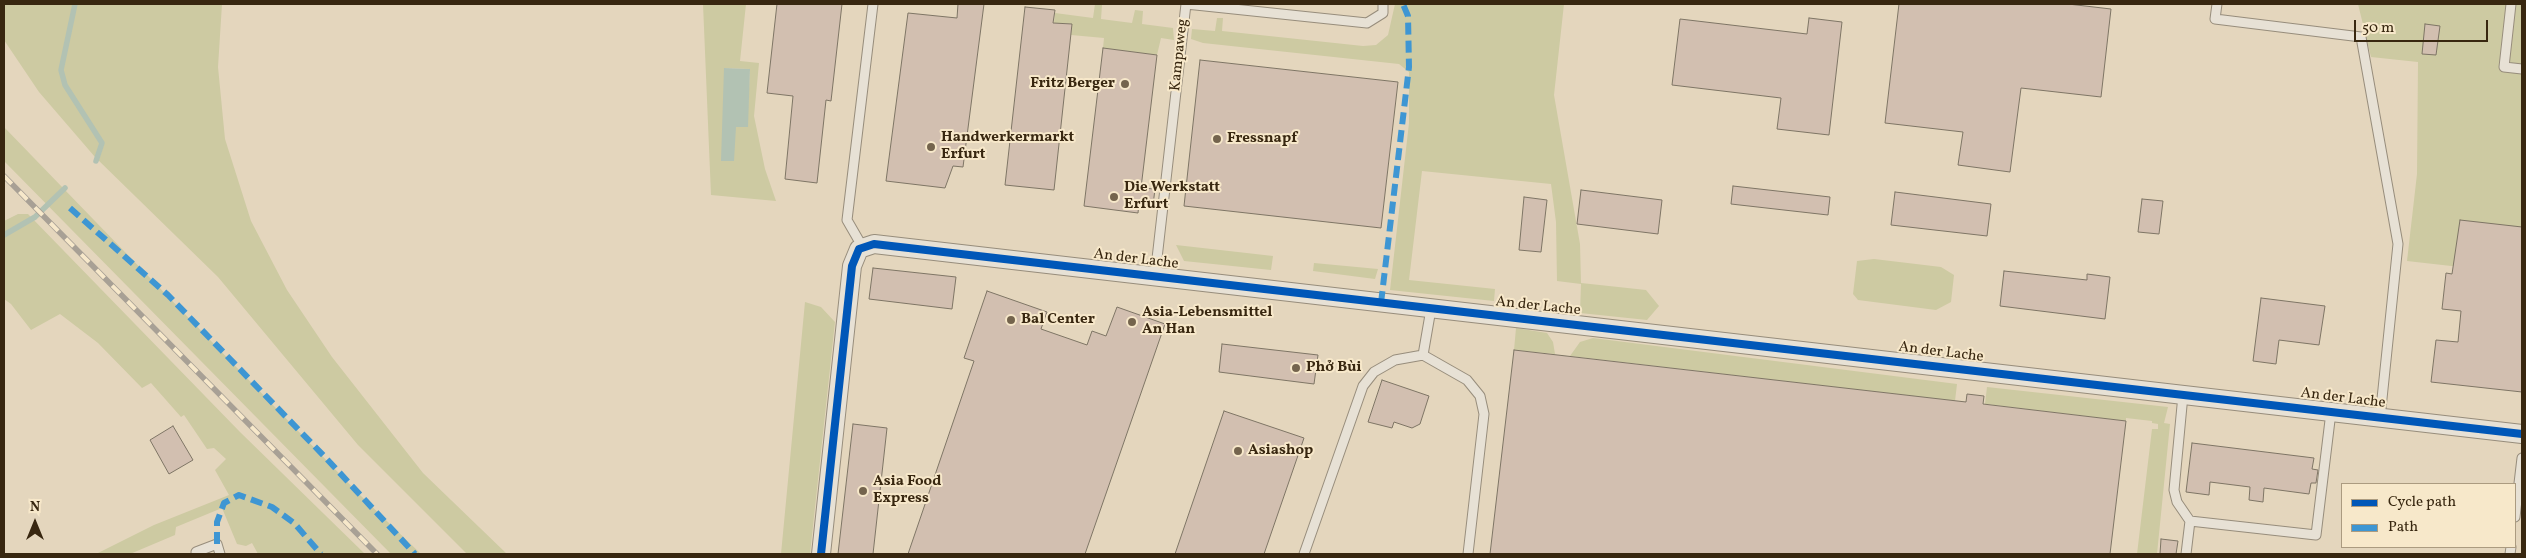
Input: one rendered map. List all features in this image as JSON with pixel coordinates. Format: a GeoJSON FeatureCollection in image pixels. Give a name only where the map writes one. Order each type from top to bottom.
{"type":"FeatureCollection","features":[{"type":"Feature","properties":{"kind":"street","name":"An der Lache"},"geometry":{"type":"LineString","coordinates":[[862,246],[874,244],[2522,434]]}},
{"type":"Feature","properties":{"kind":"street"},"geometry":{"type":"LineString","coordinates":[[821,554],[852,266],[855,253],[862,246]]}},
{"type":"Feature","properties":{"kind":"lane"},"geometry":{"type":"LineString","coordinates":[[862,246],[847,220],[873,4]]}},
{"type":"Feature","properties":{"kind":"lane","name":"Kampaweg"},"geometry":{"type":"LineString","coordinates":[[1155,276],[1186,4],[1367,23],[1383,8]]}},
{"type":"Feature","properties":{"kind":"lane","name":"An der Lache"},"geometry":{"type":"LineString","coordinates":[[2217,4],[2215,19],[2361,37],[2398,244],[2380,418]]}},
{"type":"Feature","properties":{"kind":"lane"},"geometry":{"type":"LineString","coordinates":[[2511,4],[2504,67],[2522,69]]}},
{"type":"Feature","properties":{"kind":"lane"},"geometry":{"type":"LineString","coordinates":[[1422,355],[1431,308]]}},
{"type":"Feature","properties":{"kind":"lane"},"geometry":{"type":"LineString","coordinates":[[1304,554],[1363,386],[1374,372],[1396,360],[1422,355],[1467,380],[1480,396],[1484,414],[1468,554]]}},
{"type":"Feature","properties":{"kind":"lane"},"geometry":{"type":"LineString","coordinates":[[2183,395],[2174,490],[2177,502],[2190,521],[2186,554]]}},
{"type":"Feature","properties":{"kind":"lane"},"geometry":{"type":"LineString","coordinates":[[2190,521],[2316,535],[2331,412]]}},
{"type":"Feature","properties":{"kind":"lane"},"geometry":{"type":"LineString","coordinates":[[2516,509],[2522,458]]}},
{"type":"Feature","properties":{"kind":"lane"},"geometry":{"type":"LineString","coordinates":[[196,552],[217,544],[220,554]]}},
{"type":"Feature","properties":{"kind":"shaded area"},"geometry":{"type":"Polygon","coordinates":[[[4,4],[222,4],[218,67],[225,139],[251,221],[287,290],[332,357],[423,473],[507,554],[467,554],[358,445],[218,277],[95,157],[39,92],[4,40],[4,4]]]}},
{"type":"Feature","properties":{"kind":"shaded area"},"geometry":{"type":"Polygon","coordinates":[[[703,4],[746,4],[740,61],[759,63],[754,116],[765,169],[776,201],[711,195],[703,4]],[[725,68],[736,127],[747,127],[750,69],[725,68]]]}},
{"type":"Feature","properties":{"kind":"shaded area"},"geometry":{"type":"Polygon","coordinates":[[[1095,4],[1102,5],[1101,19],[1132,23],[1135,10],[1143,11],[1142,24],[1173,28],[1174,40],[1161,38],[1157,55],[1103,48],[1104,38],[1071,35],[1072,24],[1054,23],[1055,13],[1093,18],[1095,4]]]}},
{"type":"Feature","properties":{"kind":"shaded area"},"geometry":{"type":"Polygon","coordinates":[[[1395,4],[1564,4],[1554,95],[1580,244],[1581,283],[1646,290],[1659,306],[1647,320],[1580,313],[1581,284],[1557,281],[1556,222],[1551,184],[1422,171],[1409,280],[1495,289],[1494,301],[1390,290],[1409,123],[1409,72],[1399,64],[1203,43],[1191,39],[1192,29],[1215,31],[1217,18],[1223,18],[1222,31],[1363,46],[1376,45],[1388,35],[1395,4]]]}},
{"type":"Feature","properties":{"kind":"shaded area"},"geometry":{"type":"Polygon","coordinates":[[[2358,4],[2522,4],[2522,274],[2407,261],[2417,174],[2418,62],[2371,57],[2358,4]]]}},
{"type":"Feature","properties":{"kind":"shaded area"},"geometry":{"type":"Polygon","coordinates":[[[724,68],[750,69],[748,127],[736,127],[734,161],[721,161],[724,68]]]}},
{"type":"Feature","properties":{"kind":"shaded area"},"geometry":{"type":"Polygon","coordinates":[[[4,127],[361,496],[421,554],[391,554],[4,161],[4,127]]]}},
{"type":"Feature","properties":{"kind":"shaded area"},"geometry":{"type":"Polygon","coordinates":[[[18,214],[28,214],[240,432],[365,554],[258,554],[252,543],[246,546],[237,544],[222,508],[176,527],[175,535],[130,554],[96,554],[154,525],[229,495],[215,470],[226,459],[214,448],[207,449],[184,415],[181,417],[151,383],[142,388],[98,343],[60,314],[31,330],[11,304],[4,299],[4,221],[18,214]]]}},
{"type":"Feature","properties":{"kind":"shaded area"},"geometry":{"type":"Polygon","coordinates":[[[1176,245],[1273,256],[1271,270],[1184,261],[1176,245]]]}},
{"type":"Feature","properties":{"kind":"shaded area"},"geometry":{"type":"Polygon","coordinates":[[[1874,259],[1941,267],[1954,275],[1951,302],[1936,310],[1858,300],[1853,294],[1857,261],[1874,259]]]}},
{"type":"Feature","properties":{"kind":"shaded area"},"geometry":{"type":"Polygon","coordinates":[[[1314,263],[1378,269],[1375,279],[1313,271],[1314,263]]]}},
{"type":"Feature","properties":{"kind":"shaded area"},"geometry":{"type":"Polygon","coordinates":[[[805,302],[821,307],[835,322],[810,554],[781,554],[805,302]]]}},
{"type":"Feature","properties":{"kind":"shaded area"},"geometry":{"type":"Polygon","coordinates":[[[1516,328],[1547,333],[1553,342],[1555,354],[1514,350],[1516,328]]]}},
{"type":"Feature","properties":{"kind":"shaded area"},"geometry":{"type":"Polygon","coordinates":[[[1593,338],[1957,384],[1955,401],[1570,356],[1580,342],[1593,338]]]}},
{"type":"Feature","properties":{"kind":"shaded area"},"geometry":{"type":"Polygon","coordinates":[[[1987,387],[2168,407],[2164,423],[2170,424],[2157,554],[2137,554],[2152,429],[2158,429],[2158,424],[2152,423],[2152,421],[2126,418],[2126,421],[1985,404],[1987,387]]]}},
{"type":"Feature","properties":{"kind":"building"},"geometry":{"type":"Polygon","coordinates":[[[777,4],[842,4],[831,101],[826,100],[817,183],[785,179],[793,96],[767,93],[777,4]]]}},
{"type":"Feature","properties":{"kind":"building"},"geometry":{"type":"Polygon","coordinates":[[[958,4],[984,4],[963,167],[953,166],[945,188],[886,181],[908,13],[957,18],[958,4]]]}},
{"type":"Feature","properties":{"kind":"building"},"geometry":{"type":"Polygon","coordinates":[[[1899,4],[2068,4],[2111,9],[2101,97],[2021,88],[2010,172],[1958,165],[1963,132],[1885,123],[1899,4]]]}},
{"type":"Feature","properties":{"kind":"building"},"geometry":{"type":"Polygon","coordinates":[[[1025,7],[1055,10],[1053,23],[1072,24],[1054,190],[1005,185],[1025,7]]]}},
{"type":"Feature","properties":{"kind":"building"},"geometry":{"type":"Polygon","coordinates":[[[1809,18],[1842,22],[1829,135],[1777,129],[1781,98],[1672,85],[1680,19],[1807,34],[1809,18]]]}},
{"type":"Feature","properties":{"kind":"building"},"geometry":{"type":"Polygon","coordinates":[[[2425,24],[2440,26],[2436,55],[2422,54],[2425,24]]]}},
{"type":"Feature","properties":{"kind":"building"},"geometry":{"type":"Polygon","coordinates":[[[1103,48],[1157,55],[1141,188],[1155,189],[1153,205],[1139,203],[1138,213],[1084,206],[1103,48]]]}},
{"type":"Feature","properties":{"kind":"building"},"geometry":{"type":"Polygon","coordinates":[[[1200,60],[1398,82],[1381,228],[1184,206],[1200,60]]]}},
{"type":"Feature","properties":{"kind":"building"},"geometry":{"type":"Polygon","coordinates":[[[1733,186],[1830,197],[1828,215],[1731,204],[1733,186]]]}},
{"type":"Feature","properties":{"kind":"building"},"geometry":{"type":"Polygon","coordinates":[[[1581,190],[1662,200],[1658,234],[1577,224],[1581,190]]]}},
{"type":"Feature","properties":{"kind":"building"},"geometry":{"type":"Polygon","coordinates":[[[1895,192],[1991,204],[1987,236],[1891,225],[1895,192]]]}},
{"type":"Feature","properties":{"kind":"building"},"geometry":{"type":"Polygon","coordinates":[[[1524,197],[1547,200],[1541,252],[1519,250],[1524,197]]]}},
{"type":"Feature","properties":{"kind":"building"},"geometry":{"type":"Polygon","coordinates":[[[2142,199],[2163,201],[2159,234],[2138,232],[2142,199]]]}},
{"type":"Feature","properties":{"kind":"building"},"geometry":{"type":"Polygon","coordinates":[[[2460,220],[2522,227],[2522,392],[2431,382],[2436,340],[2458,342],[2461,311],[2442,309],[2446,273],[2452,274],[2460,220]]]}},
{"type":"Feature","properties":{"kind":"building"},"geometry":{"type":"Polygon","coordinates":[[[873,268],[956,277],[952,309],[869,299],[873,268]]]}},
{"type":"Feature","properties":{"kind":"building"},"geometry":{"type":"Polygon","coordinates":[[[2004,271],[2087,280],[2087,274],[2110,277],[2105,319],[2000,306],[2004,271]]]}},
{"type":"Feature","properties":{"kind":"building"},"geometry":{"type":"Polygon","coordinates":[[[987,291],[1047,312],[1041,329],[1087,345],[1092,331],[1106,336],[1117,307],[1165,324],[1085,554],[908,554],[974,361],[964,358],[987,291]]]}},
{"type":"Feature","properties":{"kind":"building"},"geometry":{"type":"Polygon","coordinates":[[[2261,298],[2325,306],[2319,345],[2279,340],[2276,364],[2253,361],[2261,298]]]}},
{"type":"Feature","properties":{"kind":"building"},"geometry":{"type":"Polygon","coordinates":[[[1222,344],[1318,355],[1314,384],[1219,372],[1222,344]]]}},
{"type":"Feature","properties":{"kind":"building"},"geometry":{"type":"Polygon","coordinates":[[[1514,350],[1966,402],[1967,394],[1984,396],[1983,404],[2126,421],[2110,554],[1490,554],[1514,350]]]}},
{"type":"Feature","properties":{"kind":"building"},"geometry":{"type":"Polygon","coordinates":[[[1382,380],[1429,396],[1420,424],[1412,428],[1394,422],[1392,428],[1368,422],[1382,380]]]}},
{"type":"Feature","properties":{"kind":"building"},"geometry":{"type":"Polygon","coordinates":[[[1224,411],[1304,438],[1264,554],[1175,554],[1224,411]]]}},
{"type":"Feature","properties":{"kind":"building","name":"Asia Food Express"},"geometry":{"type":"Polygon","coordinates":[[[853,424],[887,428],[873,554],[838,554],[853,424]]]}},
{"type":"Feature","properties":{"kind":"building"},"geometry":{"type":"Polygon","coordinates":[[[173,426],[193,460],[169,474],[150,440],[173,426]]]}},
{"type":"Feature","properties":{"kind":"building"},"geometry":{"type":"Polygon","coordinates":[[[2192,443],[2314,458],[2312,469],[2318,470],[2316,483],[2311,483],[2309,494],[2264,488],[2263,502],[2249,500],[2250,487],[2210,482],[2209,495],[2186,492],[2192,443]]]}},
{"type":"Feature","properties":{"kind":"building"},"geometry":{"type":"Polygon","coordinates":[[[2161,539],[2178,541],[2176,554],[2160,554],[2161,539]]]}},
{"type":"Feature","properties":{"kind":"waterway"},"geometry":{"type":"LineString","coordinates":[[75,4],[61,70],[65,85],[102,143],[96,161]]}},
{"type":"Feature","properties":{"kind":"waterway"},"geometry":{"type":"LineString","coordinates":[[4,235],[35,217],[65,188]]}},
{"type":"Feature","properties":{"kind":"railway"},"geometry":{"type":"LineString","coordinates":[[4,176],[377,554]]}},
{"type":"Feature","properties":{"kind":"marked path"},"geometry":{"type":"LineString","coordinates":[[1381,303],[1409,67],[1408,16],[1403,4]]}},
{"type":"Feature","properties":{"kind":"marked path"},"geometry":{"type":"LineString","coordinates":[[70,208],[168,295],[325,457],[415,554]]}},
{"type":"Feature","properties":{"kind":"marked path"},"geometry":{"type":"LineString","coordinates":[[217,544],[217,522],[224,503],[239,495],[272,507],[294,523],[321,554]]}},
{"type":"Feature","properties":{"kind":"cycle path"},"geometry":{"type":"LineString","coordinates":[[821,554],[852,266],[859,249],[874,244],[2522,434]]}},
{"type":"Feature","properties":{"kind":"place","name":"Fritz Berger"},"geometry":{"type":"Point","coordinates":[1125,84]}},
{"type":"Feature","properties":{"kind":"place","name":"Fressnapf"},"geometry":{"type":"Point","coordinates":[1217,139]}},
{"type":"Feature","properties":{"kind":"place","name":"Handwerkermarkt Erfurt"},"geometry":{"type":"Point","coordinates":[931,147]}},
{"type":"Feature","properties":{"kind":"place","name":"Die Werkstatt Erfurt"},"geometry":{"type":"Point","coordinates":[1114,197]}},
{"type":"Feature","properties":{"kind":"place","name":"Bal Center"},"geometry":{"type":"Point","coordinates":[1011,320]}},
{"type":"Feature","properties":{"kind":"place","name":"Asia-Lebensmittel An Han"},"geometry":{"type":"Point","coordinates":[1132,322]}},
{"type":"Feature","properties":{"kind":"place","name":"Phở Bùi"},"geometry":{"type":"Point","coordinates":[1296,368]}},
{"type":"Feature","properties":{"kind":"place","name":"Asiashop"},"geometry":{"type":"Point","coordinates":[1238,451]}},
{"type":"Feature","properties":{"kind":"place","name":"Asia Food Express"},"geometry":{"type":"Point","coordinates":[863,491]}}]}
